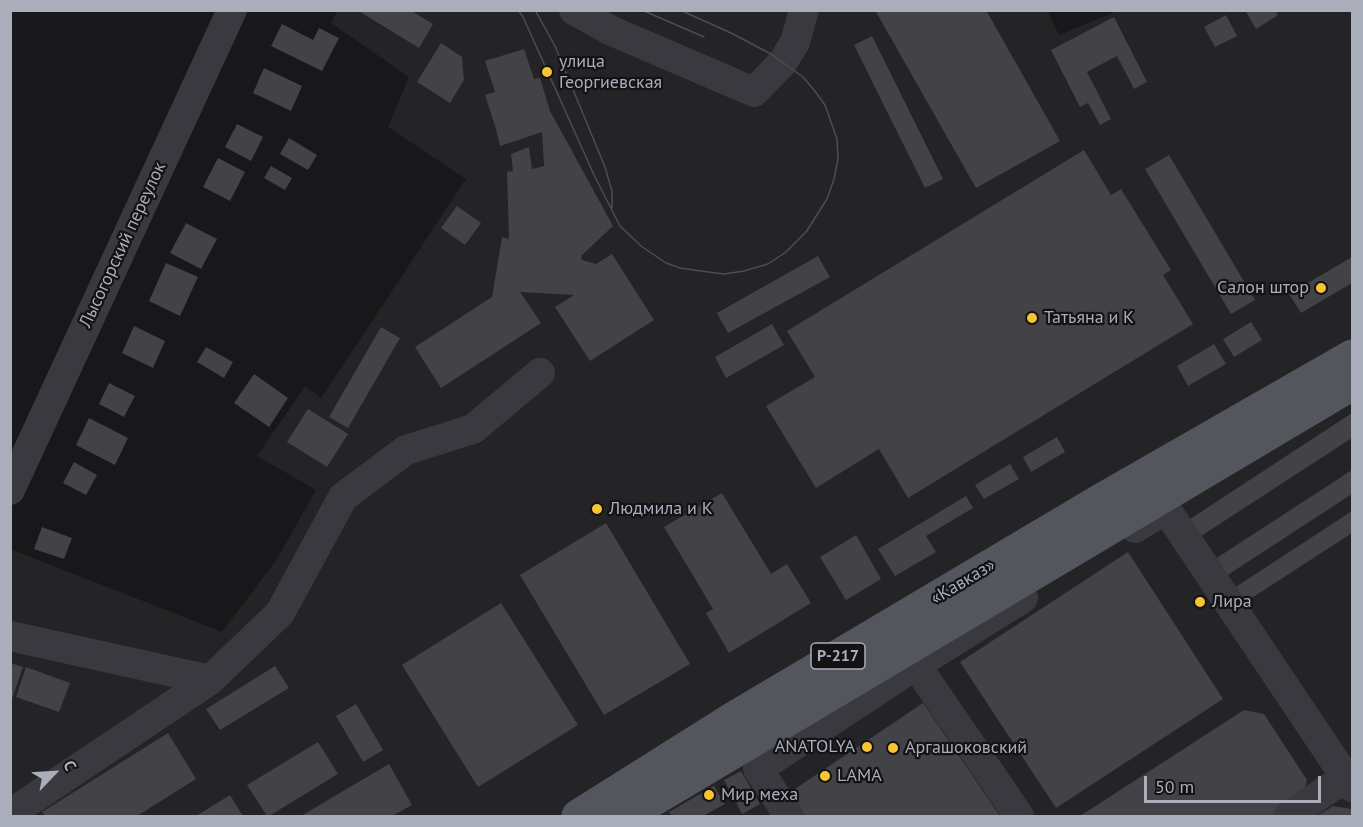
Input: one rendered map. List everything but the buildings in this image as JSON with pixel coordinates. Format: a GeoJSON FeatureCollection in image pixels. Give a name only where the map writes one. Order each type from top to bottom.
{"type":"FeatureCollection","features":[{"type":"Feature","properties":{"kind":"main road","name":"«Кавказ»"},"geometry":{"type":"LineString","coordinates":[[578,816],[752,707],[1101,500],[1353,356]]}},
{"type":"Feature","properties":{"kind":"main road","name":"«Кавказ»"},"geometry":{"type":"LineString","coordinates":[[626,816],[1353,384]]}},
{"type":"Feature","properties":{"kind":"street","name":"Лысогорский переулок"},"geometry":{"type":"LineString","coordinates":[[12,482],[232,10]]}},
{"type":"Feature","properties":{"kind":"street"},"geometry":{"type":"LineString","coordinates":[[574,10],[612,31],[754,92],[783,62],[795,42],[804,10]]}},
{"type":"Feature","properties":{"kind":"street"},"geometry":{"type":"LineString","coordinates":[[10,814],[210,680],[280,613],[343,497],[406,450],[473,429],[540,373]]}},
{"type":"Feature","properties":{"kind":"street"},"geometry":{"type":"LineString","coordinates":[[789,816],[758,769],[916,665],[1166,509],[1350,779],[1289,816]]}},
{"type":"Feature","properties":{"kind":"street"},"geometry":{"type":"LineString","coordinates":[[10,636],[210,680]]}},
{"type":"Feature","properties":{"kind":"street"},"geometry":{"type":"LineString","coordinates":[[916,665],[1019,816]]}},
{"type":"Feature","properties":{"kind":"shaded area"},"geometry":{"type":"Polygon","coordinates":[[[1047,10],[1059,35],[1117,11],[1352,11],[1352,816],[11,816],[10,553],[13,550],[222,632],[277,559],[316,490],[257,456],[305,386],[321,398],[466,179],[388,127],[409,77],[331,23],[337,11],[1047,10]]]}},
{"type":"Feature","properties":{"kind":"tram line"},"geometry":{"type":"LineString","coordinates":[[518,10],[620,226],[641,246],[666,263],[680,268],[724,274],[768,264],[786,252],[806,232],[827,199],[838,159],[837,139],[825,105],[803,77],[771,54],[680,10]]}},
{"type":"Feature","properties":{"kind":"tram line"},"geometry":{"type":"LineString","coordinates":[[535,10],[555,46],[605,167],[612,191],[612,208]]}},
{"type":"Feature","properties":{"kind":"tram line"},"geometry":{"type":"LineString","coordinates":[[642,10],[704,37]]}},
{"type":"Feature","properties":{"kind":"place","name":"улица Георгиевская"},"geometry":{"type":"Point","coordinates":[547,72]}},
{"type":"Feature","properties":{"kind":"place","name":"Салон штор"},"geometry":{"type":"Point","coordinates":[1321,288]}},
{"type":"Feature","properties":{"kind":"place","name":"Татьяна и К"},"geometry":{"type":"Point","coordinates":[1032,318]}},
{"type":"Feature","properties":{"kind":"place","name":"Людмила и К"},"geometry":{"type":"Point","coordinates":[597,509]}},
{"type":"Feature","properties":{"kind":"place","name":"Лира"},"geometry":{"type":"Point","coordinates":[1200,602]}},
{"type":"Feature","properties":{"kind":"place","name":"ANATOLYA"},"geometry":{"type":"Point","coordinates":[867,747]}},
{"type":"Feature","properties":{"kind":"place","name":"Аргашоковский"},"geometry":{"type":"Point","coordinates":[893,748]}},
{"type":"Feature","properties":{"kind":"place","name":"LAMA"},"geometry":{"type":"Point","coordinates":[825,776]}},
{"type":"Feature","properties":{"kind":"place","name":"Мир меха"},"geometry":{"type":"Point","coordinates":[709,795]}}]}
